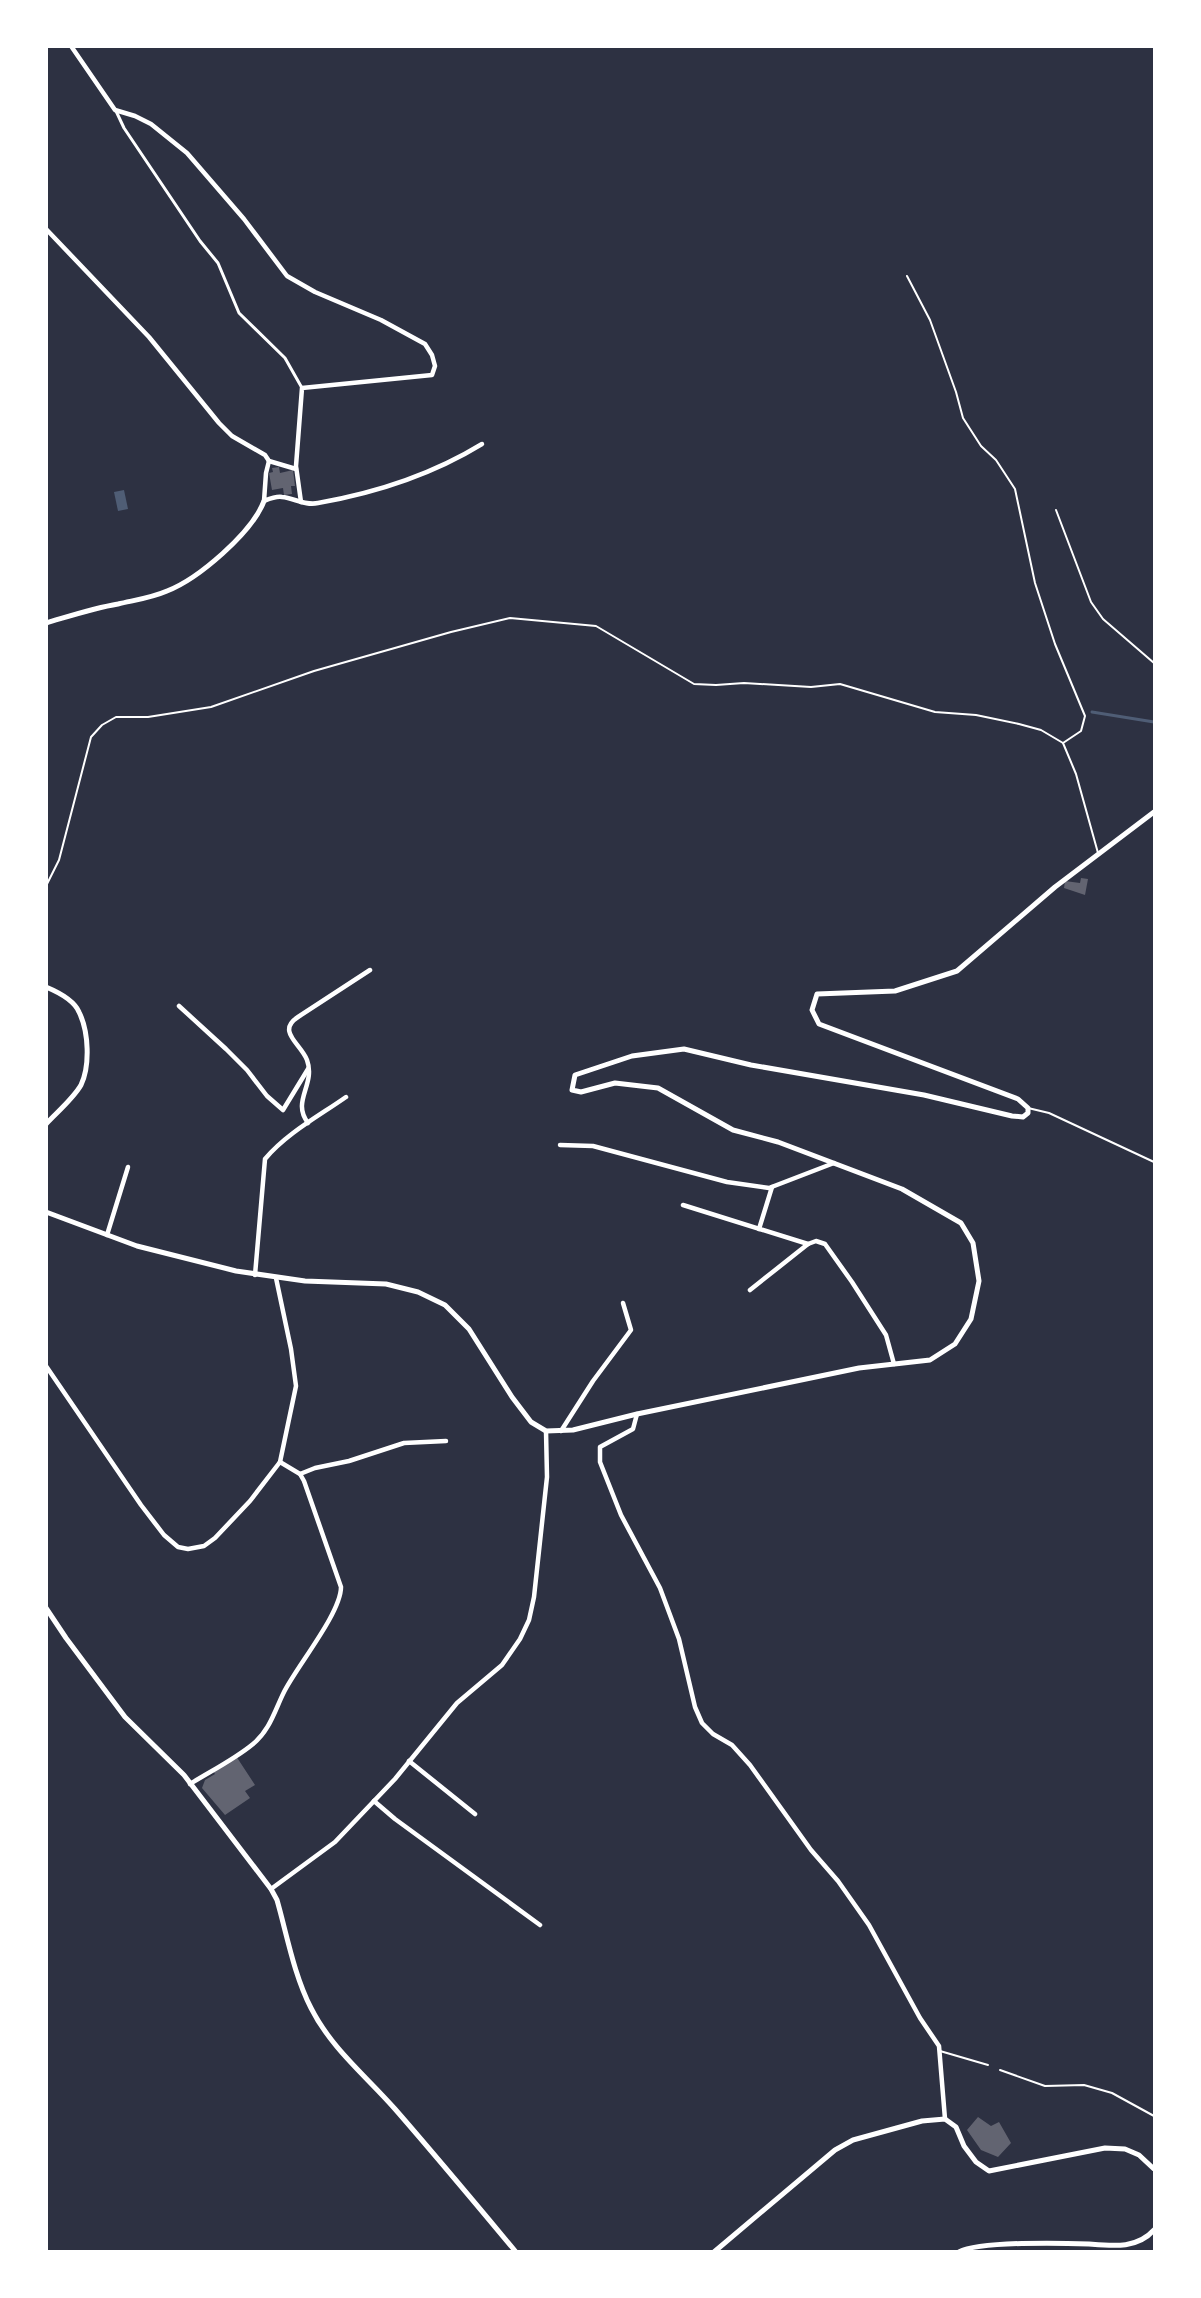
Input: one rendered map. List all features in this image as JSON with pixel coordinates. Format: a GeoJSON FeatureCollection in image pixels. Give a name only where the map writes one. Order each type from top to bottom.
{"type":"FeatureCollection","features":[{"type":"Feature","properties":{"kind":"street"},"geometry":{"type":"LineString","coordinates":[[71,46],[200,241],[218,263],[239,313],[285,358],[302,388],[296,469],[301,502]]}},
{"type":"Feature","properties":{"kind":"street"},"geometry":{"type":"LineString","coordinates":[[115,110],[151,124],[187,153],[244,219],[287,276],[315,292],[381,320],[424,344],[432,355],[435,366],[432,375],[302,388]]}},
{"type":"Feature","properties":{"kind":"street"},"geometry":{"type":"LineString","coordinates":[[46,229],[149,337],[232,436],[265,455],[269,461],[296,469]]}},
{"type":"Feature","properties":{"kind":"street"},"geometry":{"type":"LineString","coordinates":[[264,501],[281,497],[316,504],[359,494],[414,477],[454,461],[482,444]]}},
{"type":"Feature","properties":{"kind":"street"},"geometry":{"type":"LineString","coordinates":[[46,624],[168,591],[211,563],[229,548],[252,523],[264,501],[269,461]]}},
{"type":"Feature","properties":{"kind":"street"},"geometry":{"type":"LineString","coordinates":[[46,1212],[146,1249],[255,1275],[386,1284],[418,1292],[445,1305],[469,1329],[512,1397],[531,1422],[546,1431],[573,1430],[637,1414],[859,1368],[930,1360],[956,1344],[970,1319],[979,1281],[973,1243],[961,1223],[902,1189],[778,1142],[733,1130],[658,1088],[615,1083],[581,1092],[572,1090],[575,1075],[632,1056],[684,1048],[751,1065],[924,1095],[1023,1117],[1028,1113],[1028,1108],[1018,1099],[819,1024],[812,1010],[817,994],[895,991],[957,971],[1053,889],[1155,812]]}},
{"type":"Feature","properties":{"kind":"street"},"geometry":{"type":"LineString","coordinates":[[308,1123],[301,1112],[302,1100],[311,1076],[308,1061],[290,1034],[288,1027],[291,1022],[370,970]]}},
{"type":"Feature","properties":{"kind":"street"},"geometry":{"type":"LineString","coordinates":[[46,987],[72,1002],[79,1011],[87,1052],[87,1069],[80,1087],[46,1124]]}},
{"type":"Feature","properties":{"kind":"street"},"geometry":{"type":"LineString","coordinates":[[180,1006],[233,1056],[267,1096],[283,1110],[308,1069]]}},
{"type":"Feature","properties":{"kind":"street"},"geometry":{"type":"LineString","coordinates":[[255,1275],[265,1159],[274,1148],[346,1097]]}},
{"type":"Feature","properties":{"kind":"street"},"geometry":{"type":"LineString","coordinates":[[560,1145],[592,1146],[727,1182],[772,1187],[834,1163]]}},
{"type":"Feature","properties":{"kind":"street"},"geometry":{"type":"LineString","coordinates":[[107,1235],[128,1167]]}},
{"type":"Feature","properties":{"kind":"street"},"geometry":{"type":"LineString","coordinates":[[759,1229],[772,1187]]}},
{"type":"Feature","properties":{"kind":"street"},"geometry":{"type":"LineString","coordinates":[[683,1204],[808,1244]]}},
{"type":"Feature","properties":{"kind":"street"},"geometry":{"type":"LineString","coordinates":[[750,1290],[808,1244],[816,1241],[825,1244],[886,1335],[894,1364]]}},
{"type":"Feature","properties":{"kind":"street"},"geometry":{"type":"LineString","coordinates":[[46,1366],[164,1535],[178,1547],[188,1549],[204,1546],[215,1538],[250,1501],[280,1462],[296,1386],[291,1349],[276,1278]]}},
{"type":"Feature","properties":{"kind":"street"},"geometry":{"type":"LineString","coordinates":[[561,1431],[593,1380],[631,1330],[623,1303]]}},
{"type":"Feature","properties":{"kind":"street"},"geometry":{"type":"LineString","coordinates":[[637,1414],[633,1429],[600,1448],[600,1462],[621,1515],[660,1588],[679,1639],[695,1707],[702,1723],[713,1734],[732,1745],[750,1765],[869,1925],[920,2018],[939,2046],[945,2119]]}},
{"type":"Feature","properties":{"kind":"street"},"geometry":{"type":"LineString","coordinates":[[271,1890],[334,1842],[374,1801],[457,1703],[502,1665],[520,1639],[529,1620],[534,1597],[547,1477],[546,1431]]}},
{"type":"Feature","properties":{"kind":"street"},"geometry":{"type":"LineString","coordinates":[[300,1474],[404,1443],[446,1441]]}},
{"type":"Feature","properties":{"kind":"street"},"geometry":{"type":"LineString","coordinates":[[190,1784],[254,1743],[268,1726],[284,1693],[330,1617],[341,1594],[308,1490],[300,1474],[280,1462]]}},
{"type":"Feature","properties":{"kind":"street"},"geometry":{"type":"LineString","coordinates":[[46,1608],[125,1717],[190,1784],[271,1890],[277,1900],[301,1984],[321,2025],[350,2062],[394,2108],[516,2252]]}},
{"type":"Feature","properties":{"kind":"street"},"geometry":{"type":"LineString","coordinates":[[409,1761],[475,1814]]}},
{"type":"Feature","properties":{"kind":"street"},"geometry":{"type":"LineString","coordinates":[[374,1801],[395,1820],[540,1925]]}},
{"type":"Feature","properties":{"kind":"street"},"geometry":{"type":"LineString","coordinates":[[714,2252],[835,2150],[853,2140],[922,2121],[945,2119],[956,2127],[976,2162],[988,2171],[1105,2148],[1125,2149],[1139,2155],[1155,2169]]}},
{"type":"Feature","properties":{"kind":"street"},"geometry":{"type":"LineString","coordinates":[[959,2252],[994,2245],[1090,2244],[1110,2247],[1135,2243],[1147,2238],[1155,2230]]}},
{"type":"Feature","properties":{"kind":"lane"},"geometry":{"type":"LineString","coordinates":[[907,276],[930,320],[963,418],[981,446],[996,460],[1015,489],[1035,583],[1055,644],[1085,716],[1081,731],[1063,742]]}},
{"type":"Feature","properties":{"kind":"lane"},"geometry":{"type":"LineString","coordinates":[[1056,510],[1091,602],[1103,619],[1155,663]]}},
{"type":"Feature","properties":{"kind":"lane"},"geometry":{"type":"LineString","coordinates":[[46,886],[59,860],[92,737],[102,725],[116,717],[147,717],[211,707],[314,671],[451,632],[510,618],[596,626],[694,684],[744,683],[811,687],[840,684],[935,712],[976,715],[1019,723],[1041,730],[1063,742],[1077,774],[1098,855]]}},
{"type":"Feature","properties":{"kind":"lane"},"geometry":{"type":"LineString","coordinates":[[1028,1108],[1049,1113],[1155,1162]]}},
{"type":"Feature","properties":{"kind":"lane"},"geometry":{"type":"LineString","coordinates":[[940,2051],[988,2065]]}},
{"type":"Feature","properties":{"kind":"lane"},"geometry":{"type":"LineString","coordinates":[[1000,2070],[1045,2086],[1084,2085],[1112,2093],[1155,2116]]}},
{"type":"Feature","properties":{"kind":"water"},"geometry":{"type":"Polygon","coordinates":[[[124,490],[128,509],[118,511],[114,492],[124,490]]]}},
{"type":"Feature","properties":{"kind":"building"},"geometry":{"type":"Polygon","coordinates":[[[279,467],[280,473],[293,470],[295,486],[291,486],[292,494],[284,495],[283,488],[272,490],[269,473],[273,472],[272,468],[279,467]]]}},
{"type":"Feature","properties":{"kind":"building"},"geometry":{"type":"Polygon","coordinates":[[[1081,878],[1088,879],[1085,895],[1064,888],[1065,881],[1080,883],[1081,878]]]}},
{"type":"Feature","properties":{"kind":"building"},"geometry":{"type":"Polygon","coordinates":[[[236,1756],[255,1785],[245,1791],[250,1798],[225,1815],[202,1788],[205,1780],[215,1774],[213,1771],[236,1756]]]}},
{"type":"Feature","properties":{"kind":"building"},"geometry":{"type":"Polygon","coordinates":[[[978,2117],[991,2126],[999,2122],[1011,2143],[998,2157],[981,2150],[967,2130],[978,2117]]]}},
{"type":"Feature","properties":{"kind":"waterway"},"geometry":{"type":"LineString","coordinates":[[1092,712],[1154,722]]}}]}
